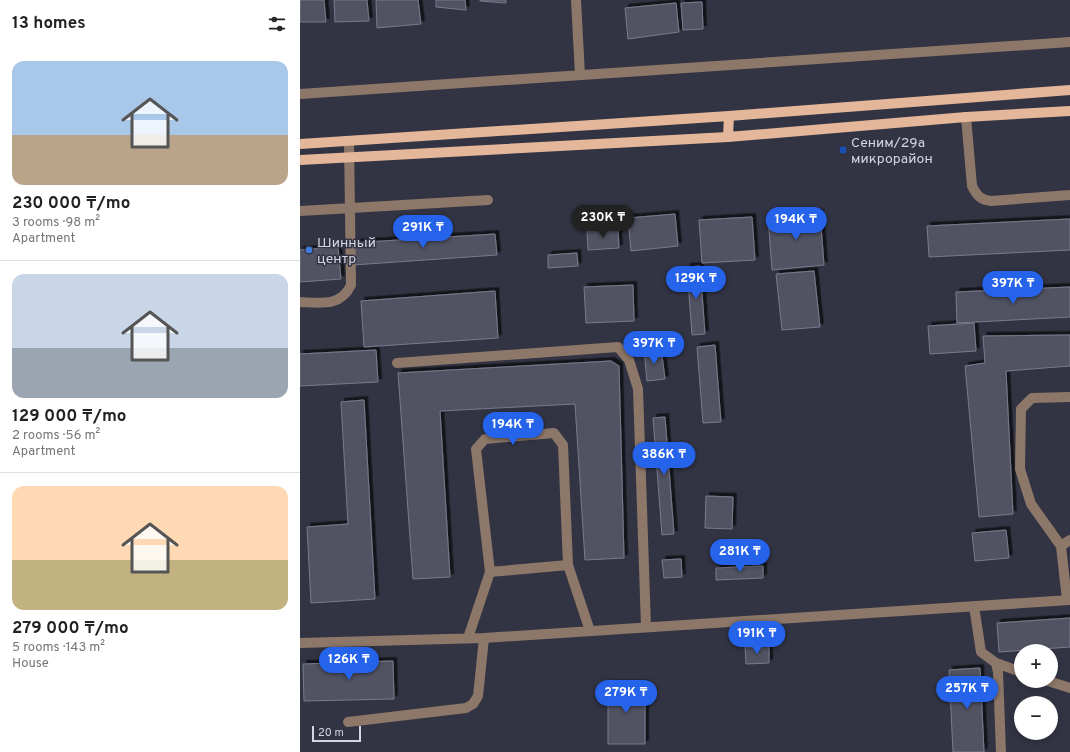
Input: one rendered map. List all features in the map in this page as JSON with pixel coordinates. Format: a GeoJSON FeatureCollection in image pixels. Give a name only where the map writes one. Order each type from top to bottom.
{"type":"FeatureCollection","features":[{"type":"Feature","properties":{"kind":"main road"},"geometry":{"type":"LineString","coordinates":[[300,144],[729,116],[1070,90]]}},
{"type":"Feature","properties":{"kind":"main road"},"geometry":{"type":"LineString","coordinates":[[300,160],[728,137],[966,117],[1070,111]]}},
{"type":"Feature","properties":{"kind":"main road"},"geometry":{"type":"LineString","coordinates":[[728,137],[729,116]]}},
{"type":"Feature","properties":{"kind":"street"},"geometry":{"type":"LineString","coordinates":[[576,0],[580,75]]}},
{"type":"Feature","properties":{"kind":"street"},"geometry":{"type":"LineString","coordinates":[[300,94],[1070,42]]}},
{"type":"Feature","properties":{"kind":"street"},"geometry":{"type":"LineString","coordinates":[[966,117],[972,186],[977,195],[983,200],[991,201],[1070,195]]}},
{"type":"Feature","properties":{"kind":"street"},"geometry":{"type":"LineString","coordinates":[[300,302],[323,303],[336,300],[346,295],[351,285],[349,141]]}},
{"type":"Feature","properties":{"kind":"street"},"geometry":{"type":"LineString","coordinates":[[300,211],[488,200]]}},
{"type":"Feature","properties":{"kind":"street"},"geometry":{"type":"LineString","coordinates":[[397,364],[618,347],[629,360],[638,389],[646,627]]}},
{"type":"Feature","properties":{"kind":"street"},"geometry":{"type":"LineString","coordinates":[[300,643],[484,638],[1069,600],[1061,546],[1031,504],[1020,469],[1021,409],[1032,398],[1070,397]]}},
{"type":"Feature","properties":{"kind":"street"},"geometry":{"type":"LineString","coordinates":[[468,638],[490,572],[476,449],[485,439],[554,433],[563,444],[568,565],[590,631]]}},
{"type":"Feature","properties":{"kind":"street"},"geometry":{"type":"LineString","coordinates":[[1061,546],[1070,540]]}},
{"type":"Feature","properties":{"kind":"street"},"geometry":{"type":"LineString","coordinates":[[490,572],[568,565]]}},
{"type":"Feature","properties":{"kind":"street"},"geometry":{"type":"LineString","coordinates":[[974,606],[981,652],[996,663],[1014,669]]}},
{"type":"Feature","properties":{"kind":"street"},"geometry":{"type":"LineString","coordinates":[[348,722],[466,708],[473,704],[478,696],[484,638]]}},
{"type":"Feature","properties":{"kind":"street"},"geometry":{"type":"LineString","coordinates":[[996,663],[998,672],[1000,752]]}},
{"type":"Feature","properties":{"kind":"street"},"geometry":{"type":"LineString","coordinates":[[1058,684],[1070,688]]}},
{"type":"Feature","properties":{"kind":"building"},"geometry":{"type":"Polygon","coordinates":[[[300,0],[324,0],[326,22],[300,22],[300,0]]]}},
{"type":"Feature","properties":{"kind":"building"},"geometry":{"type":"Polygon","coordinates":[[[334,0],[367,0],[369,21],[335,22],[334,0]]]}},
{"type":"Feature","properties":{"kind":"building"},"geometry":{"type":"Polygon","coordinates":[[[376,0],[418,0],[421,24],[377,28],[376,0]]]}},
{"type":"Feature","properties":{"kind":"building"},"geometry":{"type":"Polygon","coordinates":[[[436,0],[465,0],[466,10],[436,7],[436,0]]]}},
{"type":"Feature","properties":{"kind":"building"},"geometry":{"type":"Polygon","coordinates":[[[506,0],[506,3],[480,1],[506,0]]]}},
{"type":"Feature","properties":{"kind":"building"},"geometry":{"type":"Polygon","coordinates":[[[702,2],[703,29],[683,30],[681,3],[702,2]]]}},
{"type":"Feature","properties":{"kind":"building"},"geometry":{"type":"Polygon","coordinates":[[[676,3],[679,32],[628,39],[625,8],[676,3]]]}},
{"type":"Feature","properties":{"kind":"building"},"geometry":{"type":"Polygon","coordinates":[[[820,213],[824,265],[772,270],[768,217],[820,213]]]}},
{"type":"Feature","properties":{"kind":"building"},"geometry":{"type":"Polygon","coordinates":[[[675,214],[678,246],[631,251],[628,218],[675,214]]]}},
{"type":"Feature","properties":{"kind":"building"},"geometry":{"type":"Polygon","coordinates":[[[752,217],[755,260],[702,263],[699,220],[752,217]]]}},
{"type":"Feature","properties":{"kind":"building"},"geometry":{"type":"Polygon","coordinates":[[[1070,219],[1070,250],[929,257],[927,226],[1070,219]]]}},
{"type":"Feature","properties":{"kind":"building"},"geometry":{"type":"Polygon","coordinates":[[[618,229],[619,248],[588,250],[587,230],[618,229]]]}},
{"type":"Feature","properties":{"kind":"building"},"geometry":{"type":"Polygon","coordinates":[[[495,234],[497,255],[353,265],[351,243],[495,234]]]}},
{"type":"Feature","properties":{"kind":"building"},"geometry":{"type":"Polygon","coordinates":[[[338,247],[341,279],[300,282],[300,250],[338,247]]]}},
{"type":"Feature","properties":{"kind":"building"},"geometry":{"type":"Polygon","coordinates":[[[577,253],[578,266],[548,268],[548,255],[577,253]]]}},
{"type":"Feature","properties":{"kind":"building"},"geometry":{"type":"Polygon","coordinates":[[[700,266],[705,334],[692,335],[687,267],[700,266]]]}},
{"type":"Feature","properties":{"kind":"building"},"geometry":{"type":"Polygon","coordinates":[[[814,271],[820,327],[782,330],[776,274],[814,271]]]}},
{"type":"Feature","properties":{"kind":"building"},"geometry":{"type":"Polygon","coordinates":[[[633,285],[634,321],[586,323],[584,287],[633,285]]]}},
{"type":"Feature","properties":{"kind":"building"},"geometry":{"type":"Polygon","coordinates":[[[1070,287],[1070,317],[957,323],[956,292],[1070,287]]]}},
{"type":"Feature","properties":{"kind":"building"},"geometry":{"type":"Polygon","coordinates":[[[495,291],[498,338],[364,347],[361,301],[495,291]]]}},
{"type":"Feature","properties":{"kind":"building"},"geometry":{"type":"Polygon","coordinates":[[[974,323],[976,351],[930,354],[928,326],[974,323]]]}},
{"type":"Feature","properties":{"kind":"building"},"geometry":{"type":"Polygon","coordinates":[[[1070,335],[1070,366],[1006,371],[1013,514],[979,517],[965,366],[985,363],[983,336],[1070,335]]]}},
{"type":"Feature","properties":{"kind":"building"},"geometry":{"type":"Polygon","coordinates":[[[715,345],[721,422],[703,423],[697,347],[715,345]]]}},
{"type":"Feature","properties":{"kind":"building"},"geometry":{"type":"Polygon","coordinates":[[[661,348],[665,379],[647,381],[644,350],[661,348]]]}},
{"type":"Feature","properties":{"kind":"building"},"geometry":{"type":"Polygon","coordinates":[[[376,350],[378,382],[300,386],[300,354],[376,350]]]}},
{"type":"Feature","properties":{"kind":"building"},"geometry":{"type":"Polygon","coordinates":[[[611,361],[619,366],[624,558],[585,560],[575,404],[440,411],[450,577],[413,579],[398,373],[611,361]]]}},
{"type":"Feature","properties":{"kind":"building"},"geometry":{"type":"Polygon","coordinates":[[[364,400],[375,599],[311,603],[307,527],[348,524],[341,402],[364,400]]]}},
{"type":"Feature","properties":{"kind":"building"},"geometry":{"type":"Polygon","coordinates":[[[665,417],[674,534],[662,535],[653,418],[665,417]]]}},
{"type":"Feature","properties":{"kind":"building"},"geometry":{"type":"Polygon","coordinates":[[[706,496],[733,497],[732,529],[705,528],[706,496]]]}},
{"type":"Feature","properties":{"kind":"building"},"geometry":{"type":"Polygon","coordinates":[[[1006,530],[1009,558],[975,561],[972,533],[1006,530]]]}},
{"type":"Feature","properties":{"kind":"building"},"geometry":{"type":"Polygon","coordinates":[[[681,559],[682,577],[664,578],[662,560],[681,559]]]}},
{"type":"Feature","properties":{"kind":"building"},"geometry":{"type":"Polygon","coordinates":[[[763,566],[763,578],[716,580],[716,568],[763,566]]]}},
{"type":"Feature","properties":{"kind":"building"},"geometry":{"type":"Polygon","coordinates":[[[1070,618],[1070,647],[1058,648],[1058,644],[1014,644],[1014,651],[999,652],[997,623],[1070,618]]]}},
{"type":"Feature","properties":{"kind":"building"},"geometry":{"type":"Polygon","coordinates":[[[769,646],[769,663],[746,664],[745,647],[769,646]]]}},
{"type":"Feature","properties":{"kind":"building"},"geometry":{"type":"Polygon","coordinates":[[[393,661],[394,699],[304,701],[303,664],[393,661]]]}},
{"type":"Feature","properties":{"kind":"building"},"geometry":{"type":"Polygon","coordinates":[[[980,668],[984,752],[953,752],[949,670],[980,668]]]}},
{"type":"Feature","properties":{"kind":"building"},"geometry":{"type":"Polygon","coordinates":[[[608,684],[645,684],[645,744],[608,744],[608,684]]]}},
{"type":"Feature","properties":{"kind":"place","name":"Сеним/29а микрорайон"},"geometry":{"type":"Point","coordinates":[843,150]}},
{"type":"Feature","properties":{"kind":"place","name":"Шинный центр"},"geometry":{"type":"Point","coordinates":[309,250]}}]}
